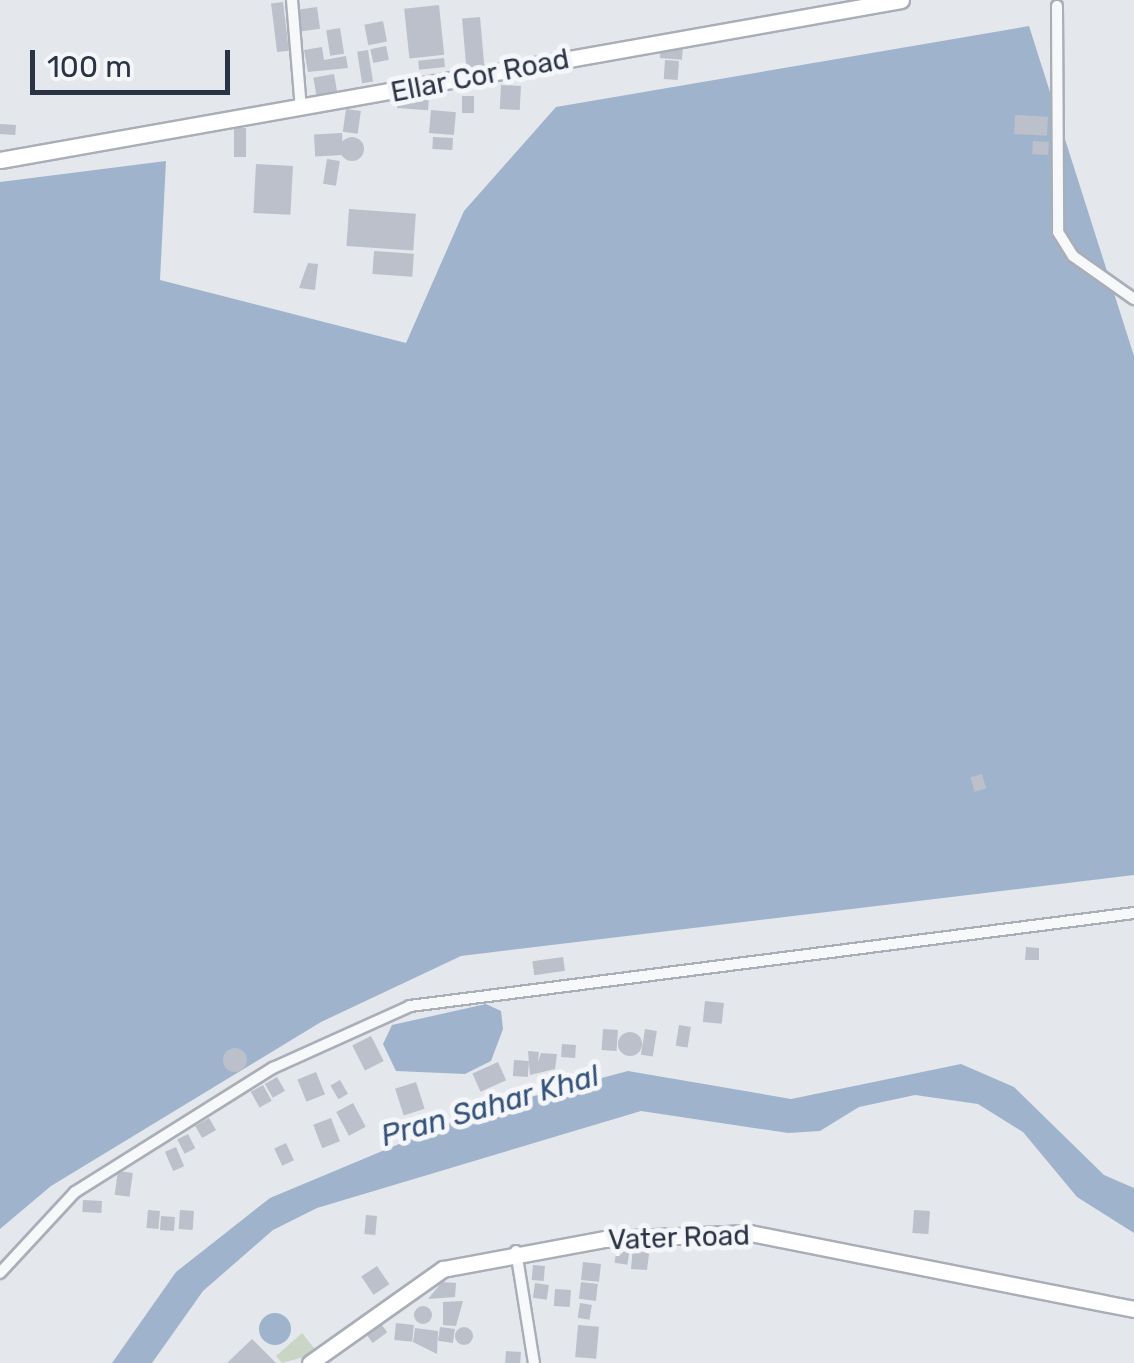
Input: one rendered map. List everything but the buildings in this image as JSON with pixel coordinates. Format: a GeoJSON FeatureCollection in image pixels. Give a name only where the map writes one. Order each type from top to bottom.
{"type":"FeatureCollection","features":[{"type":"Feature","properties":{"kind":"main road","name":"Ellar Cor Road"},"geometry":{"type":"LineString","coordinates":[[0,160],[302,112],[901,0]]}},
{"type":"Feature","properties":{"kind":"main road","name":"Vater Road"},"geometry":{"type":"LineString","coordinates":[[310,1363],[443,1269],[516,1250],[750,1233],[1134,1309]]}},
{"type":"Feature","properties":{"kind":"street"},"geometry":{"type":"LineString","coordinates":[[292,0],[302,112]]}},
{"type":"Feature","properties":{"kind":"street"},"geometry":{"type":"LineString","coordinates":[[1058,6],[1058,232],[1073,256],[1134,299]]}},
{"type":"Feature","properties":{"kind":"street"},"geometry":{"type":"LineString","coordinates":[[0,1273],[75,1192],[273,1068],[410,1006],[1134,913]]}},
{"type":"Feature","properties":{"kind":"street"},"geometry":{"type":"LineString","coordinates":[[516,1250],[534,1363]]}},
{"type":"Feature","properties":{"kind":"green space"},"geometry":{"type":"Polygon","coordinates":[[[302,1333],[318,1353],[282,1363],[276,1356],[302,1333]]]}},
{"type":"Feature","properties":{"kind":"water"},"geometry":{"type":"Polygon","coordinates":[[[1029,26],[1134,356],[1134,875],[461,956],[321,1022],[51,1186],[0,1229],[0,182],[166,161],[160,280],[406,343],[464,211],[556,107],[1029,26]]]}},
{"type":"Feature","properties":{"kind":"water"},"geometry":{"type":"Polygon","coordinates":[[[486,1004],[501,1011],[503,1029],[491,1061],[465,1074],[396,1071],[383,1044],[392,1025],[486,1004]]]}},
{"type":"Feature","properties":{"kind":"water"},"geometry":{"type":"Polygon","coordinates":[[[961,1064],[1014,1087],[1104,1175],[1134,1188],[1134,1233],[1077,1197],[1023,1132],[978,1104],[915,1095],[859,1107],[820,1131],[788,1133],[641,1111],[317,1208],[273,1230],[203,1291],[152,1363],[112,1363],[176,1272],[270,1198],[478,1111],[628,1071],[791,1099],[961,1064]]]}},
{"type":"Feature","properties":{"kind":"water"},"geometry":{"type":"Polygon","coordinates":[[[275,1313],[287,1317],[291,1329],[287,1341],[275,1345],[263,1341],[259,1329],[263,1317],[275,1313]]]}},
{"type":"Feature","properties":{"kind":"water label","name":"Pran Sahar Khal"},"geometry":{"type":"Point","coordinates":[490,1106]}}]}
